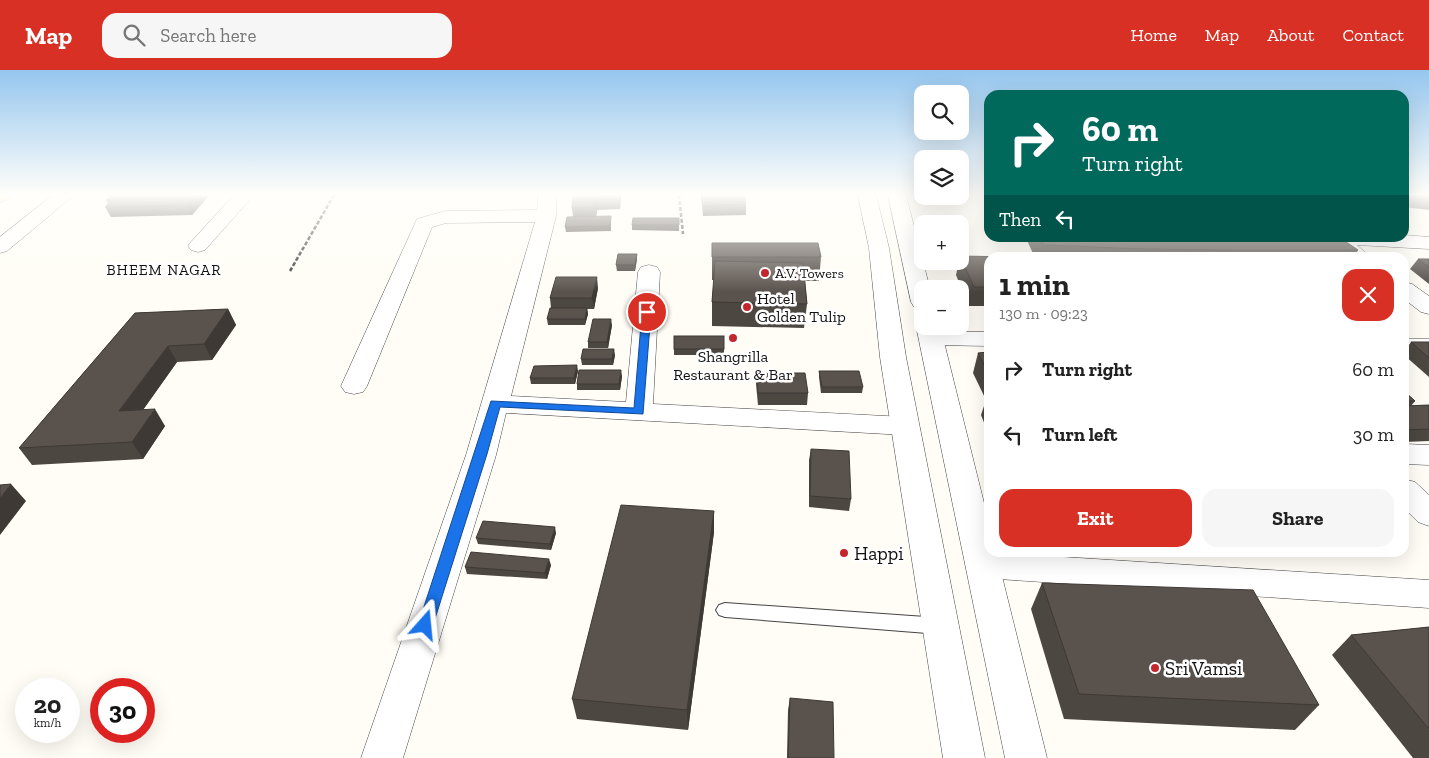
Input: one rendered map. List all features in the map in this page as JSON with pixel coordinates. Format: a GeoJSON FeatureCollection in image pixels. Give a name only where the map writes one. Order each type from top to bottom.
{"type":"FeatureCollection","features":[{"type":"Feature","properties":{"kind":"street"},"geometry":{"type":"LineString","coordinates":[[0,247],[25,227]]}},
{"type":"Feature","properties":{"kind":"street"},"geometry":{"type":"LineString","coordinates":[[198,246],[215,227]]}},
{"type":"Feature","properties":{"kind":"street"},"geometry":{"type":"LineString","coordinates":[[354,386],[422,227]]}},
{"type":"Feature","properties":{"kind":"street"},"geometry":{"type":"LineString","coordinates":[[382,758],[481,454],[541,227]]}},
{"type":"Feature","properties":{"kind":"street"},"geometry":{"type":"LineString","coordinates":[[875,227],[880,248],[892,356],[964,758]]}},
{"type":"Feature","properties":{"kind":"street"},"geometry":{"type":"LineString","coordinates":[[905,227],[917,280]]}},
{"type":"Feature","properties":{"kind":"street"},"geometry":{"type":"LineString","coordinates":[[1340,242],[1352,252]]}},
{"type":"Feature","properties":{"kind":"street"},"geometry":{"type":"LineString","coordinates":[[1409,242],[1429,243]]}},
{"type":"Feature","properties":{"kind":"street"},"geometry":{"type":"LineString","coordinates":[[639,412],[649,272]]}},
{"type":"Feature","properties":{"kind":"street"},"geometry":{"type":"LineString","coordinates":[[1409,293],[1429,307]]}},
{"type":"Feature","properties":{"kind":"street"},"geometry":{"type":"LineString","coordinates":[[931,335],[953,444],[983,565],[1026,758]]}},
{"type":"Feature","properties":{"kind":"street"},"geometry":{"type":"LineString","coordinates":[[955,335],[984,338]]}},
{"type":"Feature","properties":{"kind":"street"},"geometry":{"type":"LineString","coordinates":[[1409,346],[1429,346]]}},
{"type":"Feature","properties":{"kind":"street"},"geometry":{"type":"LineString","coordinates":[[495,404],[905,426]]}},
{"type":"Feature","properties":{"kind":"street"},"geometry":{"type":"LineString","coordinates":[[1409,454],[1429,455]]}},
{"type":"Feature","properties":{"kind":"street"},"geometry":{"type":"LineString","coordinates":[[1409,495],[1429,514]]}},
{"type":"Feature","properties":{"kind":"street"},"geometry":{"type":"LineString","coordinates":[[983,565],[1429,594]]}},
{"type":"Feature","properties":{"kind":"lane"},"geometry":{"type":"LineString","coordinates":[[725,610],[940,626]]}},
{"type":"Feature","properties":{"kind":"path"},"geometry":{"type":"LineString","coordinates":[[290,271],[315,227]]}},
{"type":"Feature","properties":{"kind":"path"},"geometry":{"type":"LineString","coordinates":[[682,227],[683,234]]}},
{"type":"Feature","properties":{"kind":"building"},"geometry":{"type":"Polygon","coordinates":[[[1042,242],[1346,242],[1358,250],[1144,249],[1043,245],[1042,242]]]}},
{"type":"Feature","properties":{"kind":"building"},"geometry":{"type":"Polygon","coordinates":[[[712,243],[818,243],[821,257],[712,257],[712,243]]]}},
{"type":"Feature","properties":{"kind":"building"},"geometry":{"type":"Polygon","coordinates":[[[618,254],[637,254],[635,265],[616,265],[618,254]]]}},
{"type":"Feature","properties":{"kind":"building"},"geometry":{"type":"Polygon","coordinates":[[[969,256],[984,256],[984,287],[974,287],[966,270],[969,270],[969,256]]]}},
{"type":"Feature","properties":{"kind":"building"},"geometry":{"type":"Polygon","coordinates":[[[1418,259],[1429,259],[1429,267],[1418,259]]]}},
{"type":"Feature","properties":{"kind":"building"},"geometry":{"type":"Polygon","coordinates":[[[715,261],[803,263],[807,304],[712,302],[715,261]]]}},
{"type":"Feature","properties":{"kind":"building"},"geometry":{"type":"Polygon","coordinates":[[[556,277],[597,277],[592,298],[550,298],[556,277]]]}},
{"type":"Feature","properties":{"kind":"building"},"geometry":{"type":"Polygon","coordinates":[[[550,308],[587,308],[585,319],[547,319],[550,308]]]}},
{"type":"Feature","properties":{"kind":"building"},"geometry":{"type":"Polygon","coordinates":[[[228,309],[204,344],[168,346],[119,411],[155,409],[132,442],[19,448],[135,313],[228,309]]]}},
{"type":"Feature","properties":{"kind":"building"},"geometry":{"type":"Polygon","coordinates":[[[593,319],[611,319],[607,342],[588,342],[593,319]]]}},
{"type":"Feature","properties":{"kind":"building"},"geometry":{"type":"Polygon","coordinates":[[[674,336],[724,336],[724,349],[674,349],[674,336]]]}},
{"type":"Feature","properties":{"kind":"building"},"geometry":{"type":"Polygon","coordinates":[[[1411,342],[1429,342],[1429,358],[1411,342]]]}},
{"type":"Feature","properties":{"kind":"building"},"geometry":{"type":"Polygon","coordinates":[[[583,349],[614,349],[612,359],[581,359],[583,349]]]}},
{"type":"Feature","properties":{"kind":"building"},"geometry":{"type":"Polygon","coordinates":[[[984,352],[984,364],[978,353],[984,352]]]}},
{"type":"Feature","properties":{"kind":"building"},"geometry":{"type":"Polygon","coordinates":[[[577,365],[574,378],[530,378],[534,366],[577,365]]]}},
{"type":"Feature","properties":{"kind":"building"},"geometry":{"type":"Polygon","coordinates":[[[579,370],[621,370],[619,384],[577,384],[579,370]]]}},
{"type":"Feature","properties":{"kind":"building"},"geometry":{"type":"Polygon","coordinates":[[[819,371],[859,371],[863,387],[822,387],[819,371]]]}},
{"type":"Feature","properties":{"kind":"building"},"geometry":{"type":"Polygon","coordinates":[[[757,373],[805,373],[808,393],[758,393],[757,373]]]}},
{"type":"Feature","properties":{"kind":"building"},"geometry":{"type":"Polygon","coordinates":[[[1409,396],[1415,401],[1409,401],[1409,396]]]}},
{"type":"Feature","properties":{"kind":"building"},"geometry":{"type":"Polygon","coordinates":[[[1429,405],[1429,429],[1409,430],[1409,406],[1429,405]]]}},
{"type":"Feature","properties":{"kind":"building"},"geometry":{"type":"Polygon","coordinates":[[[811,449],[849,451],[851,499],[810,496],[811,449]]]}},
{"type":"Feature","properties":{"kind":"building"},"geometry":{"type":"Polygon","coordinates":[[[11,484],[0,498],[0,485],[11,484]]]}},
{"type":"Feature","properties":{"kind":"building"},"geometry":{"type":"Polygon","coordinates":[[[621,505],[714,511],[687,710],[572,699],[621,505]]]}},
{"type":"Feature","properties":{"kind":"building"},"geometry":{"type":"Polygon","coordinates":[[[483,521],[555,527],[550,544],[476,538],[483,521]]]}},
{"type":"Feature","properties":{"kind":"building"},"geometry":{"type":"Polygon","coordinates":[[[471,552],[549,559],[545,573],[465,567],[471,552]]]}},
{"type":"Feature","properties":{"kind":"building","name":"Sri Vamsi"},"geometry":{"type":"Polygon","coordinates":[[[1042,583],[1253,590],[1319,705],[1079,694],[1042,583]]]}},
{"type":"Feature","properties":{"kind":"building"},"geometry":{"type":"Polygon","coordinates":[[[1429,627],[1429,729],[1351,635],[1429,627]]]}},
{"type":"Feature","properties":{"kind":"building"},"geometry":{"type":"Polygon","coordinates":[[[790,698],[833,702],[834,758],[788,758],[790,698]]]}},
{"type":"Feature","properties":{"kind":"place","name":"A.V. Towers"},"geometry":{"type":"Point","coordinates":[765,273]}},
{"type":"Feature","properties":{"kind":"place","name":"Hotel Golden Tulip"},"geometry":{"type":"Point","coordinates":[747,307]}},
{"type":"Feature","properties":{"kind":"place","name":"Shangrilla Restaurant & Bar"},"geometry":{"type":"Point","coordinates":[733,338]}},
{"type":"Feature","properties":{"kind":"place","name":"Happi"},"geometry":{"type":"Point","coordinates":[844,553]}},
{"type":"Feature","properties":{"kind":"place","name":"Sri Vamsi"},"geometry":{"type":"Point","coordinates":[1155,668]}},
{"type":"Feature","properties":{"kind":"district","name":"BHEEM NAGAR"},"geometry":{"type":"Point","coordinates":[164,270]}},
{"type":"Feature","properties":{"kind":"route"},"geometry":{"type":"LineString","coordinates":[[425,625],[481,454],[495,404],[639,412],[647,312]]}}]}
